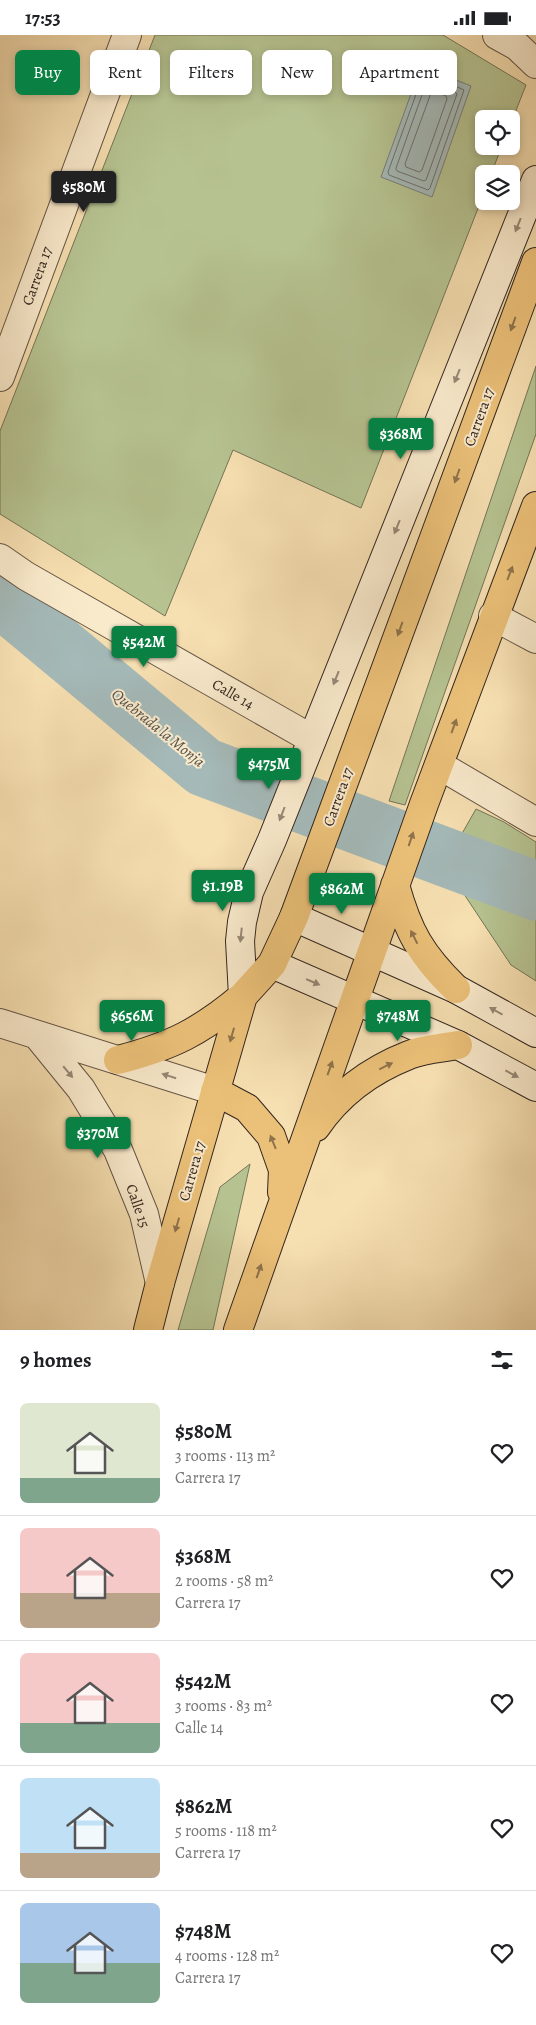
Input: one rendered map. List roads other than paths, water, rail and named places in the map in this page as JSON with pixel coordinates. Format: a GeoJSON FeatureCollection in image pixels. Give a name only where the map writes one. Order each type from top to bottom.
{"type":"FeatureCollection","features":[{"type":"Feature","properties":{"kind":"main road","name":"Carrera 17"},"geometry":{"type":"LineString","coordinates":[[148,1330],[243,997],[272,964],[294,917],[536,262]]}},
{"type":"Feature","properties":{"kind":"main road"},"geometry":{"type":"LineString","coordinates":[[238,1330],[424,804],[493,616],[536,506]]}},
{"type":"Feature","properties":{"kind":"main road"},"geometry":{"type":"LineString","coordinates":[[397,880],[403,915],[416,942],[434,967],[456,989]]}},
{"type":"Feature","properties":{"kind":"main road"},"geometry":{"type":"LineString","coordinates":[[118,1060],[153,1051],[185,1037],[216,1019],[243,997]]}},
{"type":"Feature","properties":{"kind":"main road"},"geometry":{"type":"LineString","coordinates":[[302,1147],[330,1107],[366,1075],[410,1054],[458,1045]]}},
{"type":"Feature","properties":{"kind":"main road"},"geometry":{"type":"LineString","coordinates":[[216,1091],[247,1108],[271,1135],[283,1170],[281,1206]]}},
{"type":"Feature","properties":{"kind":"street","name":"Carrera 17"},"geometry":{"type":"LineString","coordinates":[[0,377],[127,35]]}},
{"type":"Feature","properties":{"kind":"street"},"geometry":{"type":"LineString","coordinates":[[497,35],[517,46],[536,64]]}},
{"type":"Feature","properties":{"kind":"street"},"geometry":{"type":"LineString","coordinates":[[243,997],[240,941],[249,892],[272,840],[536,180]]}},
{"type":"Feature","properties":{"kind":"street","name":"Calle 14"},"geometry":{"type":"LineString","coordinates":[[0,558],[34,581],[308,747]]}},
{"type":"Feature","properties":{"kind":"street"},"geometry":{"type":"LineString","coordinates":[[493,616],[536,639]]}},
{"type":"Feature","properties":{"kind":"street"},"geometry":{"type":"LineString","coordinates":[[439,765],[536,822]]}},
{"type":"Feature","properties":{"kind":"street"},"geometry":{"type":"LineString","coordinates":[[294,917],[456,989],[536,1033]]}},
{"type":"Feature","properties":{"kind":"street"},"geometry":{"type":"LineString","coordinates":[[272,964],[458,1045],[536,1087]]}},
{"type":"Feature","properties":{"kind":"street"},"geometry":{"type":"LineString","coordinates":[[0,1023],[216,1091]]}},
{"type":"Feature","properties":{"kind":"street","name":"Calle 15"},"geometry":{"type":"LineString","coordinates":[[37,1035],[81,1089],[118,1149],[144,1214],[160,1283]]}},
{"type":"Feature","properties":{"kind":"water"},"geometry":{"type":"Polygon","coordinates":[[[457,80],[471,86],[432,197],[381,177],[411,95],[457,95],[457,80]]]}},
{"type":"Feature","properties":{"kind":"waterway","name":"Quebrada la Monja"},"geometry":{"type":"LineString","coordinates":[[0,597],[204,767],[536,891]]}}]}
